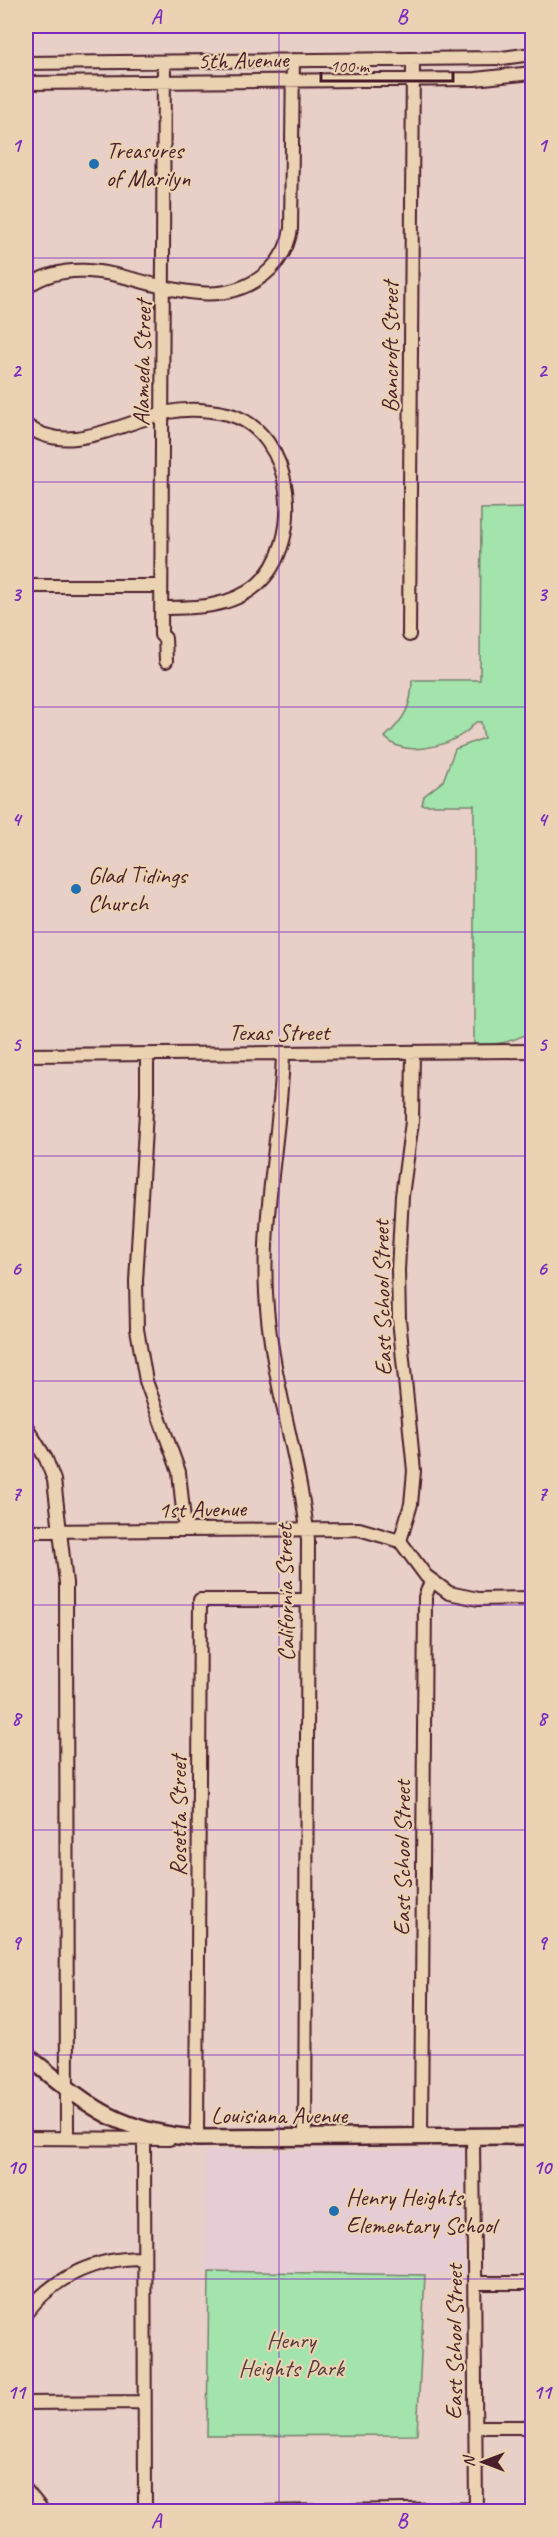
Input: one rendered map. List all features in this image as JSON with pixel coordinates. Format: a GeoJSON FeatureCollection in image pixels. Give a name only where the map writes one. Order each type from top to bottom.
{"type":"FeatureCollection","features":[{"type":"Feature","properties":{"kind":"main road","name":"Louisiana Avenue"},"geometry":{"type":"LineString","coordinates":[[26,2055],[66,2087],[111,2118],[143,2135],[197,2138],[532,2136]]}},
{"type":"Feature","properties":{"kind":"street","name":"5th Avenue"},"geometry":{"type":"LineString","coordinates":[[26,63],[413,60],[502,58],[532,54]]}},
{"type":"Feature","properties":{"kind":"street"},"geometry":{"type":"LineString","coordinates":[[26,287],[45,276],[74,271],[114,273],[164,287],[202,294],[223,293],[262,277],[283,254],[291,229],[293,60]]}},
{"type":"Feature","properties":{"kind":"street","name":"Bancroft Street"},"geometry":{"type":"LineString","coordinates":[[409,635],[413,60]]}},
{"type":"Feature","properties":{"kind":"street","name":"Alameda Street"},"geometry":{"type":"LineString","coordinates":[[164,62],[161,635],[165,638],[165,661]]}},
{"type":"Feature","properties":{"kind":"street","name":"5th Avenue"},"geometry":{"type":"LineString","coordinates":[[26,83],[507,78],[532,73]]}},
{"type":"Feature","properties":{"kind":"street"},"geometry":{"type":"LineString","coordinates":[[26,425],[50,438],[72,439],[162,413],[180,410],[214,412],[250,423],[274,449],[282,469],[286,502],[282,536],[276,558],[270,569],[256,586],[239,596],[215,605],[161,608]]}},
{"type":"Feature","properties":{"kind":"street"},"geometry":{"type":"LineString","coordinates":[[26,586],[161,586]]}},
{"type":"Feature","properties":{"kind":"street","name":"Texas Street"},"geometry":{"type":"LineString","coordinates":[[26,1055],[532,1051]]}},
{"type":"Feature","properties":{"kind":"street","name":"East School Street"},"geometry":{"type":"LineString","coordinates":[[400,1541],[411,1504],[414,1471],[399,1319],[398,1270],[402,1196],[412,1122],[413,1052]]}},
{"type":"Feature","properties":{"kind":"street","name":"California Street"},"geometry":{"type":"LineString","coordinates":[[283,1053],[279,1126],[267,1220],[266,1292],[274,1358],[307,1529],[304,2137]]}},
{"type":"Feature","properties":{"kind":"street"},"geometry":{"type":"LineString","coordinates":[[147,1054],[147,1095],[136,1281],[137,1329],[146,1381],[179,1472],[185,1530]]}},
{"type":"Feature","properties":{"kind":"street"},"geometry":{"type":"LineString","coordinates":[[26,1426],[53,1474],[62,1531],[66,1597],[67,2138]]}},
{"type":"Feature","properties":{"kind":"street","name":"1st Avenue"},"geometry":{"type":"LineString","coordinates":[[26,1531],[363,1529],[400,1541]]}},
{"type":"Feature","properties":{"kind":"street"},"geometry":{"type":"LineString","coordinates":[[400,1541],[431,1581],[449,1593],[468,1599],[532,1598]]}},
{"type":"Feature","properties":{"kind":"street","name":"East School Street"},"geometry":{"type":"LineString","coordinates":[[421,2137],[425,1597],[431,1581]]}},
{"type":"Feature","properties":{"kind":"street","name":"Rosetta Street"},"geometry":{"type":"LineString","coordinates":[[197,2138],[201,1600],[307,1600]]}},
{"type":"Feature","properties":{"kind":"street"},"geometry":{"type":"LineString","coordinates":[[26,2138],[143,2135],[145,2511]]}},
{"type":"Feature","properties":{"kind":"street","name":"East School Street"},"geometry":{"type":"LineString","coordinates":[[473,2136],[476,2510]]}},
{"type":"Feature","properties":{"kind":"street"},"geometry":{"type":"LineString","coordinates":[[26,2313],[52,2286],[75,2272],[108,2261],[143,2258]]}},
{"type":"Feature","properties":{"kind":"street"},"geometry":{"type":"LineString","coordinates":[[475,2283],[532,2283]]}},
{"type":"Feature","properties":{"kind":"street"},"geometry":{"type":"LineString","coordinates":[[26,2403],[144,2402]]}},
{"type":"Feature","properties":{"kind":"street"},"geometry":{"type":"LineString","coordinates":[[476,2427],[532,2427]]}},
{"type":"Feature","properties":{"kind":"street"},"geometry":{"type":"LineString","coordinates":[[26,2490],[44,2511]]}},
{"type":"Feature","properties":{"kind":"street"},"geometry":{"type":"LineString","coordinates":[[257,2511],[476,2510]]}},
{"type":"Feature","properties":{"kind":"shaded area","name":"Henry Heights Elementary School"},"geometry":{"type":"Polygon","coordinates":[[[464,2150],[464,2275],[205,2271],[205,2151],[464,2150]]]}},
{"type":"Feature","properties":{"kind":"green space"},"geometry":{"type":"Polygon","coordinates":[[[532,508],[532,1029],[520,1037],[505,1042],[474,1044],[474,805],[422,805],[424,796],[443,781],[455,749],[484,738],[481,722],[476,722],[458,737],[425,748],[402,747],[385,737],[406,712],[412,680],[480,680],[481,509],[532,508]]]}},
{"type":"Feature","properties":{"kind":"green space","name":"Henry Heights Park"},"geometry":{"type":"Polygon","coordinates":[[[209,2271],[425,2275],[417,2435],[207,2436],[209,2271]]]}},
{"type":"Feature","properties":{"kind":"place","name":"Treasures of Marilyn"},"geometry":{"type":"Point","coordinates":[94,164]}},
{"type":"Feature","properties":{"kind":"place","name":"Glad Tidings Church"},"geometry":{"type":"Point","coordinates":[76,889]}},
{"type":"Feature","properties":{"kind":"place","name":"Henry Heights Elementary School"},"geometry":{"type":"Point","coordinates":[334,2211]}}]}
